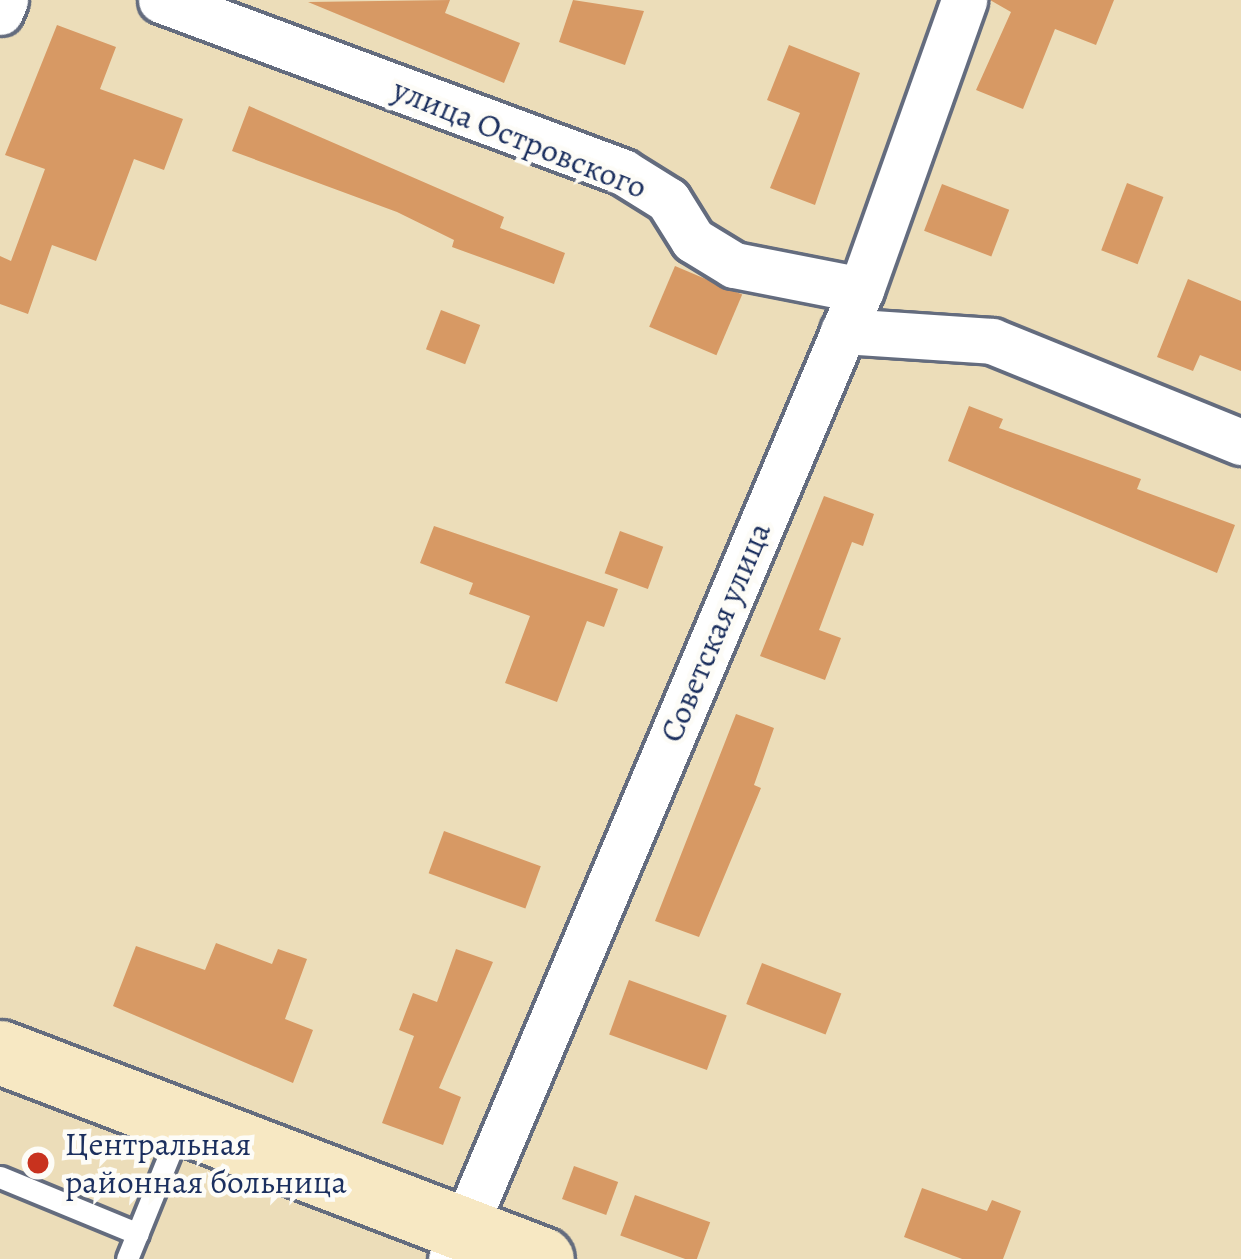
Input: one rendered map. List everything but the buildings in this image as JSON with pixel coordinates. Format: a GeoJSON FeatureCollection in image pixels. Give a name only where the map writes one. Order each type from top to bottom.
{"type":"FeatureCollection","features":[{"type":"Feature","properties":{"kind":"street"},"geometry":{"type":"LineString","coordinates":[[0,12],[5,0]]}},
{"type":"Feature","properties":{"kind":"street","name":"улица Островского"},"geometry":{"type":"LineString","coordinates":[[160,0],[623,172],[668,200],[693,240],[734,265],[852,310],[992,341],[1241,442]]}},
{"type":"Feature","properties":{"kind":"street","name":"Советская улица"},"geometry":{"type":"LineString","coordinates":[[457,1244],[852,310],[964,0]]}},
{"type":"Feature","properties":{"kind":"street"},"geometry":{"type":"LineString","coordinates":[[0,1052],[183,1122],[457,1244],[542,1259]]}},
{"type":"Feature","properties":{"kind":"lane"},"geometry":{"type":"LineString","coordinates":[[128,1259],[183,1122]]}},
{"type":"Feature","properties":{"kind":"lane"},"geometry":{"type":"LineString","coordinates":[[0,1178],[138,1234]]}},
{"type":"Feature","properties":{"kind":"place","name":"Центральная районная больница"},"geometry":{"type":"Point","coordinates":[38,1163]}}]}
